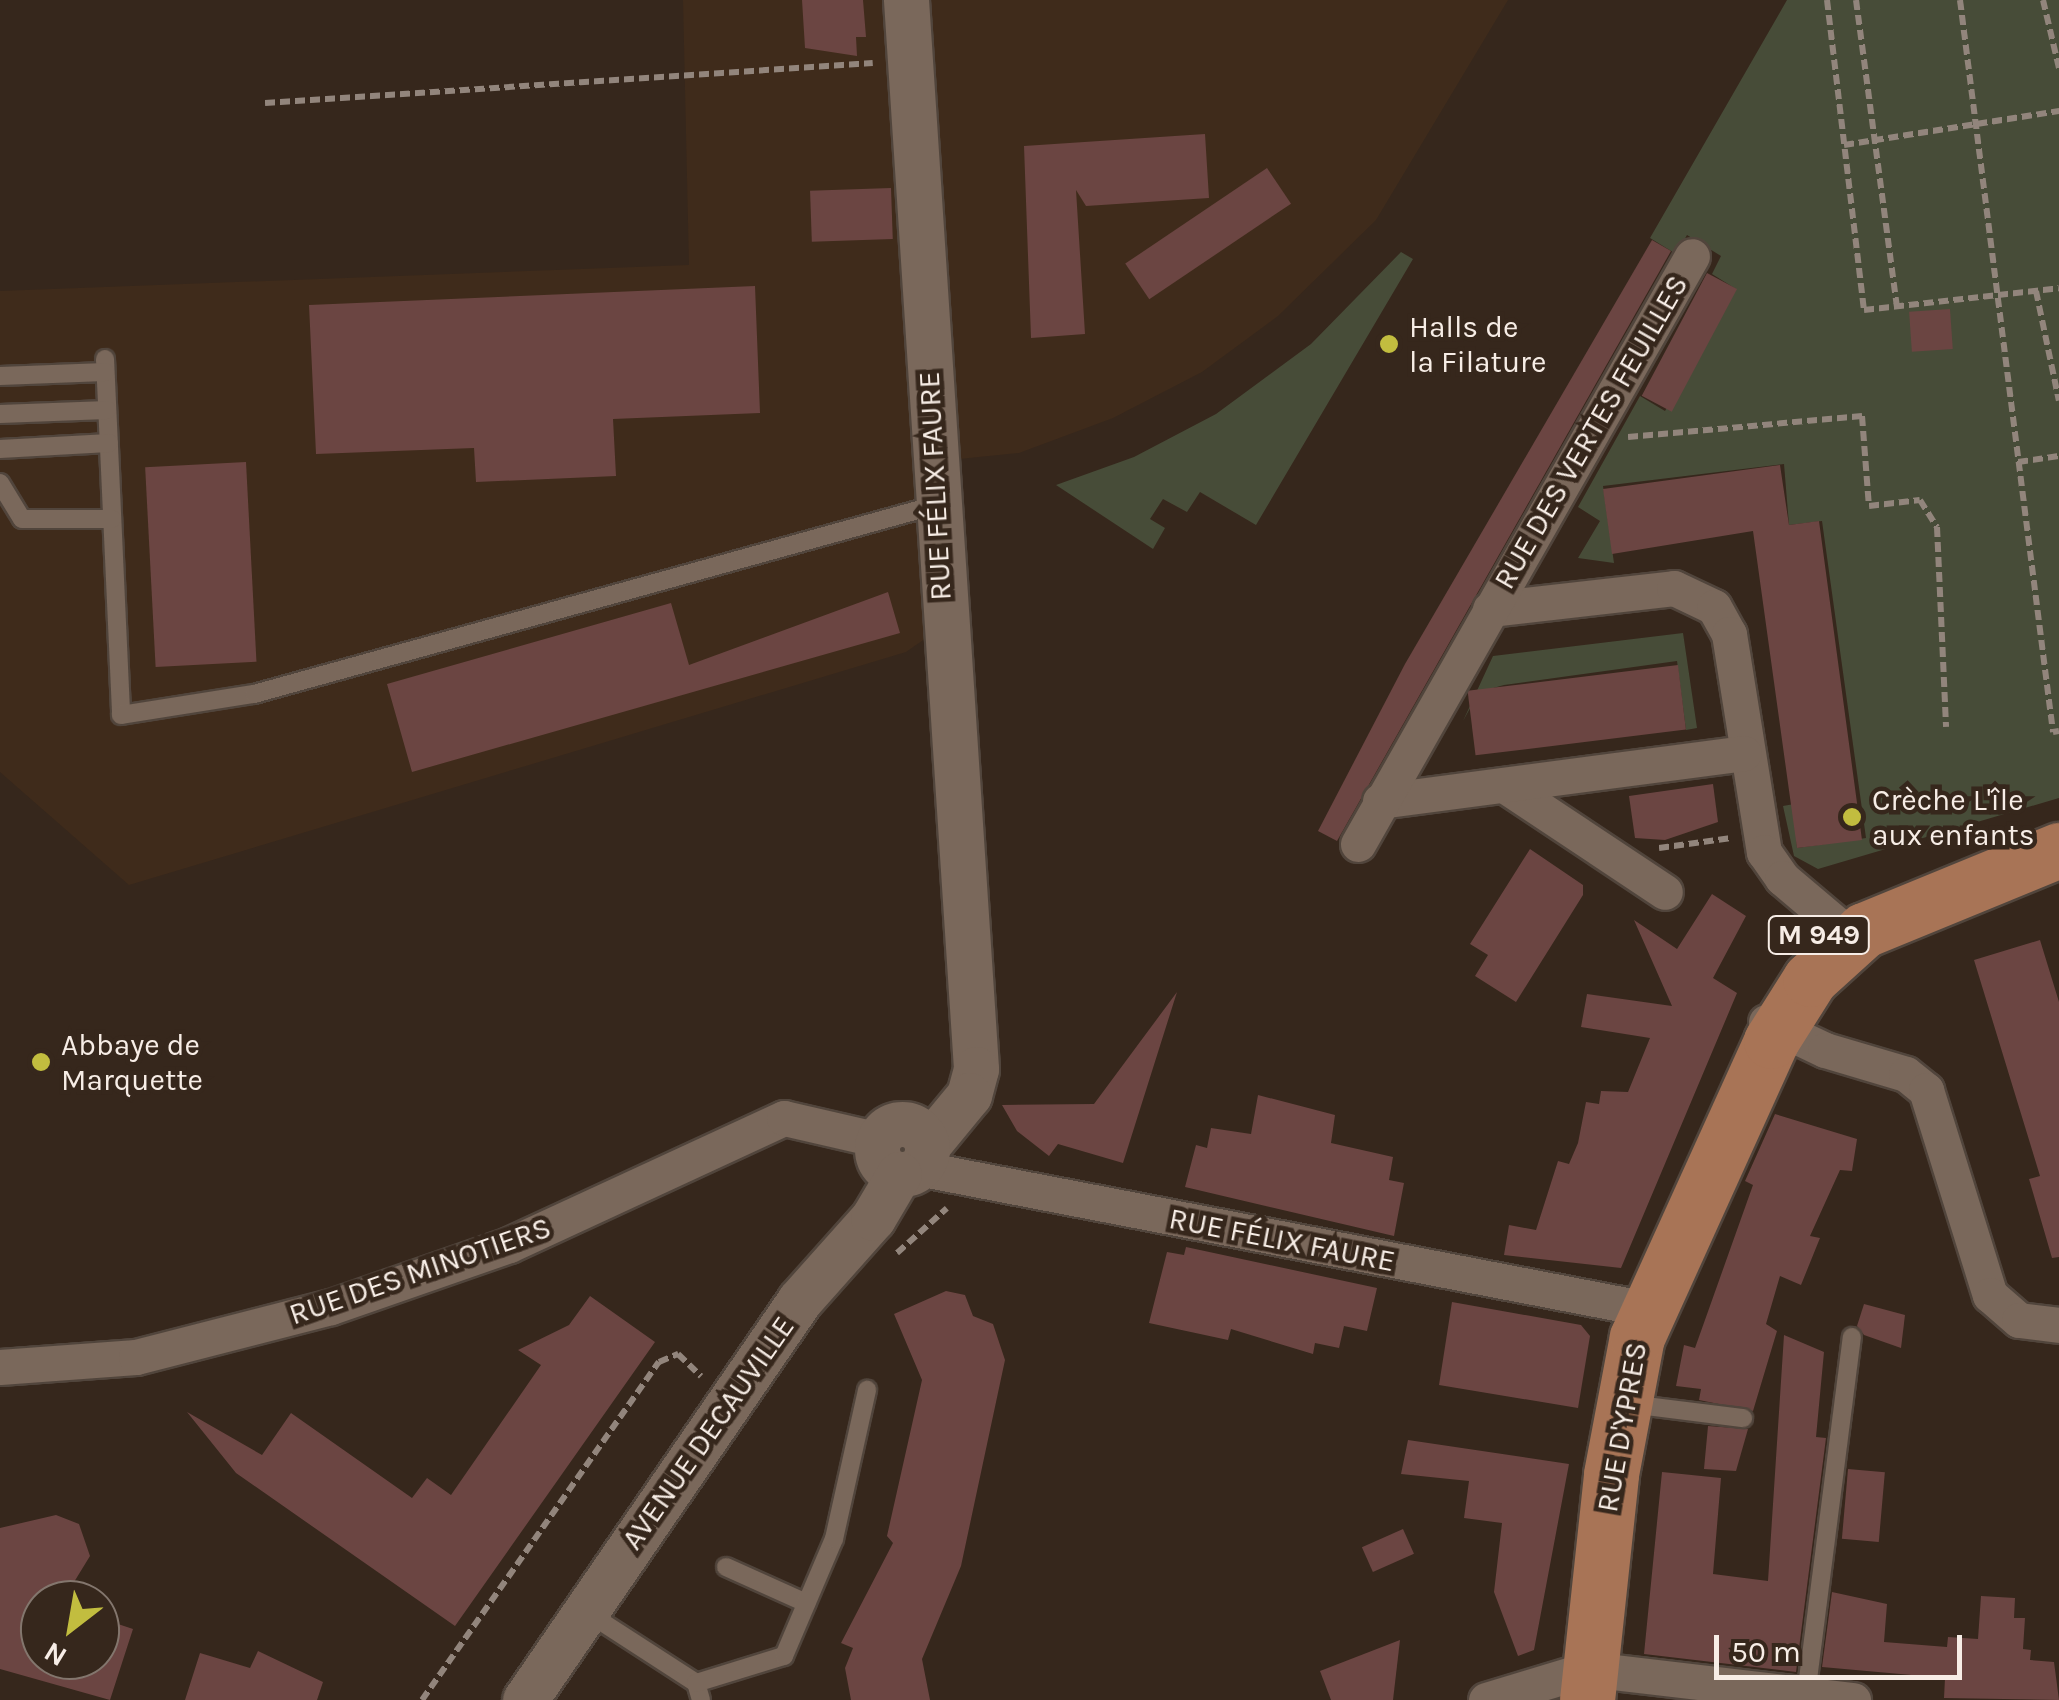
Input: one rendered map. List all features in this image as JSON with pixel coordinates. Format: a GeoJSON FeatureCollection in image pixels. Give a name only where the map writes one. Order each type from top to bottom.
{"type":"FeatureCollection","features":[{"type":"Feature","properties":{"kind":"main road","name":"M 949"},"geometry":{"type":"LineString","coordinates":[[1772,1025],[1843,930],[2059,850]]}},
{"type":"Feature","properties":{"kind":"main road","name":"RUE D'YPRES"},"geometry":{"type":"LineString","coordinates":[[1588,1685],[1624,1402],[1647,1309],[1772,1025]]}},
{"type":"Feature","properties":{"kind":"street","name":"RUE FÉLIX FAURE"},"geometry":{"type":"LineString","coordinates":[[906,0],[965,971],[948,1066],[906,1150],[1647,1309]]}},
{"type":"Feature","properties":{"kind":"street","name":"RUE DES VERTES FEUILLES"},"geometry":{"type":"LineString","coordinates":[[1358,844],[1692,256]]}},
{"type":"Feature","properties":{"kind":"street","name":"RUE DES VERTES FEUILLES"},"geometry":{"type":"LineString","coordinates":[[1490,609],[1674,588],[1701,596],[1729,634],[1744,753],[1760,834],[1771,865],[1843,930]]}},
{"type":"Feature","properties":{"kind":"street"},"geometry":{"type":"LineString","coordinates":[[1380,801],[1744,753]]}},
{"type":"Feature","properties":{"kind":"street"},"geometry":{"type":"LineString","coordinates":[[1504,785],[1665,892]]}},
{"type":"Feature","properties":{"kind":"street"},"geometry":{"type":"LineString","coordinates":[[1772,1025],[1906,1074],[1926,1090],[1990,1295],[2019,1320],[2059,1325]]}},
{"type":"Feature","properties":{"kind":"street","name":"RUE DES MINOTIERS"},"geometry":{"type":"LineString","coordinates":[[0,1368],[136,1357],[330,1308],[509,1245],[784,1118],[906,1150]]}},
{"type":"Feature","properties":{"kind":"street","name":"AVENUE DECAUVILLE"},"geometry":{"type":"LineString","coordinates":[[525,1700],[798,1301],[873,1218],[906,1150]]}},
{"type":"Feature","properties":{"kind":"street"},"geometry":{"type":"LineString","coordinates":[[1486,1700],[1588,1685],[1806,1694],[1853,1700]]}},
{"type":"Feature","properties":{"kind":"lane"},"geometry":{"type":"LineString","coordinates":[[0,376],[105,366],[121,715],[254,694],[937,505]]}},
{"type":"Feature","properties":{"kind":"lane"},"geometry":{"type":"LineString","coordinates":[[0,414],[107,410]]}},
{"type":"Feature","properties":{"kind":"lane"},"geometry":{"type":"LineString","coordinates":[[0,449],[109,443]]}},
{"type":"Feature","properties":{"kind":"lane"},"geometry":{"type":"LineString","coordinates":[[0,483],[22,519],[112,519]]}},
{"type":"Feature","properties":{"kind":"lane"},"geometry":{"type":"LineString","coordinates":[[1806,1694],[1852,1337]]}},
{"type":"Feature","properties":{"kind":"lane"},"geometry":{"type":"LineString","coordinates":[[586,1611],[698,1692],[784,1656],[834,1539],[868,1390]]}},
{"type":"Feature","properties":{"kind":"lane"},"geometry":{"type":"LineString","coordinates":[[1624,1402],[1743,1418]]}},
{"type":"Feature","properties":{"kind":"lane"},"geometry":{"type":"LineString","coordinates":[[726,1567],[806,1603]]}},
{"type":"Feature","properties":{"kind":"path"},"geometry":{"type":"LineString","coordinates":[[1828,0],[1864,310],[2059,288]]}},
{"type":"Feature","properties":{"kind":"path"},"geometry":{"type":"LineString","coordinates":[[1856,0],[1898,307]]}},
{"type":"Feature","properties":{"kind":"path"},"geometry":{"type":"LineString","coordinates":[[1960,0],[2053,732],[2059,731]]}},
{"type":"Feature","properties":{"kind":"path"},"geometry":{"type":"LineString","coordinates":[[2043,0],[2059,68]]}},
{"type":"Feature","properties":{"kind":"path"},"geometry":{"type":"LineString","coordinates":[[265,104],[910,62]]}},
{"type":"Feature","properties":{"kind":"path"},"geometry":{"type":"LineString","coordinates":[[1844,145],[1976,128],[2059,110]]}},
{"type":"Feature","properties":{"kind":"path"},"geometry":{"type":"LineString","coordinates":[[2036,290],[2059,401]]}},
{"type":"Feature","properties":{"kind":"path"},"geometry":{"type":"LineString","coordinates":[[1583,447],[1862,416],[1868,506],[1920,500],[1937,527],[1946,726]]}},
{"type":"Feature","properties":{"kind":"path"},"geometry":{"type":"LineString","coordinates":[[2018,462],[2059,456]]}},
{"type":"Feature","properties":{"kind":"path"},"geometry":{"type":"LineString","coordinates":[[1608,854],[1760,834]]}},
{"type":"Feature","properties":{"kind":"path"},"geometry":{"type":"LineString","coordinates":[[893,1258],[956,1204]]}},
{"type":"Feature","properties":{"kind":"path"},"geometry":{"type":"LineString","coordinates":[[422,1700],[659,1362],[684,1355],[698,1379],[709,1364]]}},
{"type":"Feature","properties":{"kind":"shaded area"},"geometry":{"type":"Polygon","coordinates":[[[683,0],[1508,0],[1376,220],[1278,316],[1202,372],[1113,418],[1019,453],[920,463],[929,636],[906,652],[129,885],[0,772],[0,291],[689,265],[683,0]]]}},
{"type":"Feature","properties":{"kind":"green space"},"geometry":{"type":"Polygon","coordinates":[[[1787,0],[2059,0],[2059,798],[1818,869],[1794,856],[1783,806],[1794,804],[1797,848],[1866,838],[1822,521],[1789,525],[1784,464],[1603,486],[1614,563],[1578,558],[1600,521],[1578,507],[1640,396],[1665,411],[1736,289],[1712,274],[1721,256],[1687,235],[1676,254],[1650,238],[1787,0]]]}},
{"type":"Feature","properties":{"kind":"green space"},"geometry":{"type":"Polygon","coordinates":[[[1401,252],[1413,259],[1256,525],[1200,492],[1187,512],[1163,499],[1150,519],[1165,528],[1153,549],[1056,485],[1134,457],[1216,414],[1311,344],[1401,252]]]}},
{"type":"Feature","properties":{"kind":"green space"},"geometry":{"type":"Polygon","coordinates":[[[1683,633],[1697,728],[1686,730],[1677,661],[1504,685],[1479,692],[1463,721],[1493,656],[1683,633]]]}},
{"type":"Feature","properties":{"kind":"building"},"geometry":{"type":"Polygon","coordinates":[[[802,0],[863,0],[866,37],[856,37],[857,56],[805,48],[802,0]]]}},
{"type":"Feature","properties":{"kind":"building"},"geometry":{"type":"Polygon","coordinates":[[[1205,134],[1209,198],[1086,206],[1076,190],[1085,334],[1031,338],[1024,146],[1205,134]]]}},
{"type":"Feature","properties":{"kind":"building"},"geometry":{"type":"Polygon","coordinates":[[[1267,168],[1291,204],[1149,299],[1125,264],[1267,168]]]}},
{"type":"Feature","properties":{"kind":"building"},"geometry":{"type":"Polygon","coordinates":[[[891,188],[893,239],[812,242],[810,191],[891,188]]]}},
{"type":"Feature","properties":{"kind":"building"},"geometry":{"type":"Polygon","coordinates":[[[1652,240],[1671,251],[1337,841],[1318,831],[1405,664],[1652,240]]]}},
{"type":"Feature","properties":{"kind":"building"},"geometry":{"type":"Polygon","coordinates":[[[1707,273],[1737,289],[1672,412],[1642,396],[1707,273]]]}},
{"type":"Feature","properties":{"kind":"building"},"geometry":{"type":"Polygon","coordinates":[[[755,286],[760,413],[613,419],[616,476],[476,482],[474,448],[316,454],[309,305],[755,286]]]}},
{"type":"Feature","properties":{"kind":"building"},"geometry":{"type":"Polygon","coordinates":[[[1950,309],[1953,349],[1912,352],[1909,312],[1950,309]]]}},
{"type":"Feature","properties":{"kind":"building"},"geometry":{"type":"Polygon","coordinates":[[[246,462],[256,662],[156,667],[145,467],[246,462]]]}},
{"type":"Feature","properties":{"kind":"building"},"geometry":{"type":"Polygon","coordinates":[[[1780,465],[1789,525],[1819,521],[1862,840],[1797,848],[1753,531],[1612,554],[1603,489],[1780,465]]]}},
{"type":"Feature","properties":{"kind":"building"},"geometry":{"type":"Polygon","coordinates":[[[888,592],[900,633],[412,772],[387,684],[671,603],[689,665],[888,592]]]}},
{"type":"Feature","properties":{"kind":"building"},"geometry":{"type":"Polygon","coordinates":[[[1678,665],[1686,730],[1476,755],[1468,691],[1678,665]]]}},
{"type":"Feature","properties":{"kind":"building"},"geometry":{"type":"Polygon","coordinates":[[[1713,784],[1718,822],[1665,840],[1635,838],[1629,796],[1713,784]]]}},
{"type":"Feature","properties":{"kind":"building"},"geometry":{"type":"Polygon","coordinates":[[[1530,849],[1583,885],[1583,895],[1516,1002],[1475,976],[1488,955],[1470,944],[1530,849]]]}},
{"type":"Feature","properties":{"kind":"building"},"geometry":{"type":"Polygon","coordinates":[[[1712,894],[1746,916],[1713,978],[1737,993],[1621,1268],[1504,1255],[1509,1225],[1536,1230],[1558,1161],[1569,1164],[1578,1143],[1586,1102],[1599,1104],[1601,1091],[1628,1092],[1650,1038],[1581,1027],[1587,994],[1672,1006],[1634,920],[1677,949],[1712,894]]]}},
{"type":"Feature","properties":{"kind":"building"},"geometry":{"type":"Polygon","coordinates":[[[2040,940],[2059,1002],[2059,1257],[2052,1258],[2029,1179],[2040,1176],[1974,960],[2040,940]]]}},
{"type":"Feature","properties":{"kind":"building"},"geometry":{"type":"Polygon","coordinates":[[[1177,992],[1123,1163],[1058,1144],[1049,1156],[1017,1131],[1002,1105],[1094,1104],[1177,992]]]}},
{"type":"Feature","properties":{"kind":"building"},"geometry":{"type":"Polygon","coordinates":[[[1258,1095],[1335,1115],[1331,1143],[1393,1157],[1389,1180],[1404,1183],[1394,1236],[1185,1187],[1196,1145],[1207,1148],[1211,1128],[1251,1134],[1258,1095]]]}},
{"type":"Feature","properties":{"kind":"building"},"geometry":{"type":"Polygon","coordinates":[[[1775,1114],[1857,1139],[1852,1171],[1840,1170],[1810,1236],[1820,1238],[1801,1285],[1780,1276],[1766,1324],[1777,1331],[1753,1411],[1699,1400],[1701,1389],[1676,1386],[1684,1345],[1695,1348],[1753,1185],[1745,1181],[1775,1114]]]}},
{"type":"Feature","properties":{"kind":"building"},"geometry":{"type":"Polygon","coordinates":[[[1186,1247],[1377,1288],[1367,1331],[1344,1326],[1339,1348],[1315,1343],[1313,1354],[1231,1329],[1228,1340],[1149,1323],[1167,1252],[1184,1255],[1186,1247]]]}},
{"type":"Feature","properties":{"kind":"building"},"geometry":{"type":"Polygon","coordinates":[[[946,1291],[965,1295],[973,1316],[993,1324],[1005,1360],[961,1566],[922,1659],[930,1700],[851,1700],[845,1668],[853,1648],[841,1643],[893,1543],[887,1536],[922,1380],[894,1314],[946,1291]]]}},
{"type":"Feature","properties":{"kind":"building"},"geometry":{"type":"Polygon","coordinates":[[[590,1296],[655,1342],[455,1626],[236,1473],[187,1412],[262,1455],[291,1413],[412,1498],[427,1478],[451,1495],[541,1365],[518,1350],[569,1325],[590,1296]]]}},
{"type":"Feature","properties":{"kind":"building"},"geometry":{"type":"Polygon","coordinates":[[[1452,1302],[1581,1325],[1590,1336],[1578,1408],[1439,1385],[1452,1302]]]}},
{"type":"Feature","properties":{"kind":"building"},"geometry":{"type":"Polygon","coordinates":[[[1864,1304],[1905,1315],[1901,1348],[1864,1335],[1857,1326],[1864,1304]]]}},
{"type":"Feature","properties":{"kind":"building"},"geometry":{"type":"Polygon","coordinates":[[[1784,1335],[1824,1352],[1816,1437],[1826,1438],[1796,1672],[1644,1654],[1662,1472],[1721,1478],[1713,1574],[1768,1581],[1784,1335]]]}},
{"type":"Feature","properties":{"kind":"building"},"geometry":{"type":"Polygon","coordinates":[[[1708,1426],[1748,1429],[1736,1471],[1704,1469],[1708,1426]]]}},
{"type":"Feature","properties":{"kind":"building"},"geometry":{"type":"Polygon","coordinates":[[[1408,1440],[1569,1464],[1534,1650],[1518,1656],[1494,1592],[1502,1523],[1464,1518],[1469,1481],[1401,1474],[1408,1440]]]}},
{"type":"Feature","properties":{"kind":"building"},"geometry":{"type":"Polygon","coordinates":[[[1848,1469],[1885,1472],[1879,1542],[1842,1539],[1848,1469]]]}},
{"type":"Feature","properties":{"kind":"building"},"geometry":{"type":"Polygon","coordinates":[[[56,1515],[79,1524],[90,1556],[75,1580],[20,1580],[20,1675],[0,1669],[0,1528],[56,1515]]]}},
{"type":"Feature","properties":{"kind":"building"},"geometry":{"type":"Polygon","coordinates":[[[1403,1529],[1414,1554],[1373,1572],[1362,1547],[1403,1529]]]}},
{"type":"Feature","properties":{"kind":"building"},"geometry":{"type":"Polygon","coordinates":[[[1832,1592],[1887,1604],[1884,1642],[1947,1647],[1948,1637],[1978,1639],[1981,1596],[2015,1598],[2014,1618],[2025,1618],[2023,1649],[2031,1650],[2030,1660],[2054,1662],[2059,1700],[1944,1698],[1945,1678],[1822,1667],[1832,1592]]]}},
{"type":"Feature","properties":{"kind":"building"},"geometry":{"type":"Polygon","coordinates":[[[120,1625],[133,1629],[120,1669],[120,1625]]]}},
{"type":"Feature","properties":{"kind":"building"},"geometry":{"type":"Polygon","coordinates":[[[1400,1640],[1393,1700],[1331,1700],[1320,1671],[1400,1640]]]}},
{"type":"Feature","properties":{"kind":"building"},"geometry":{"type":"Polygon","coordinates":[[[258,1651],[323,1682],[317,1700],[185,1700],[200,1653],[250,1668],[258,1651]]]}},
{"type":"Feature","properties":{"kind":"building"},"geometry":{"type":"Polygon","coordinates":[[[39,1680],[116,1680],[110,1700],[39,1680]]]}},
{"type":"Feature","properties":{"kind":"place","name":"Halls de la Filature"},"geometry":{"type":"Point","coordinates":[1389,344]}},
{"type":"Feature","properties":{"kind":"place","name":"Crèche L'île aux enfants"},"geometry":{"type":"Point","coordinates":[1852,817]}},
{"type":"Feature","properties":{"kind":"place","name":"Abbaye de Marquette"},"geometry":{"type":"Point","coordinates":[41,1062]}}]}
